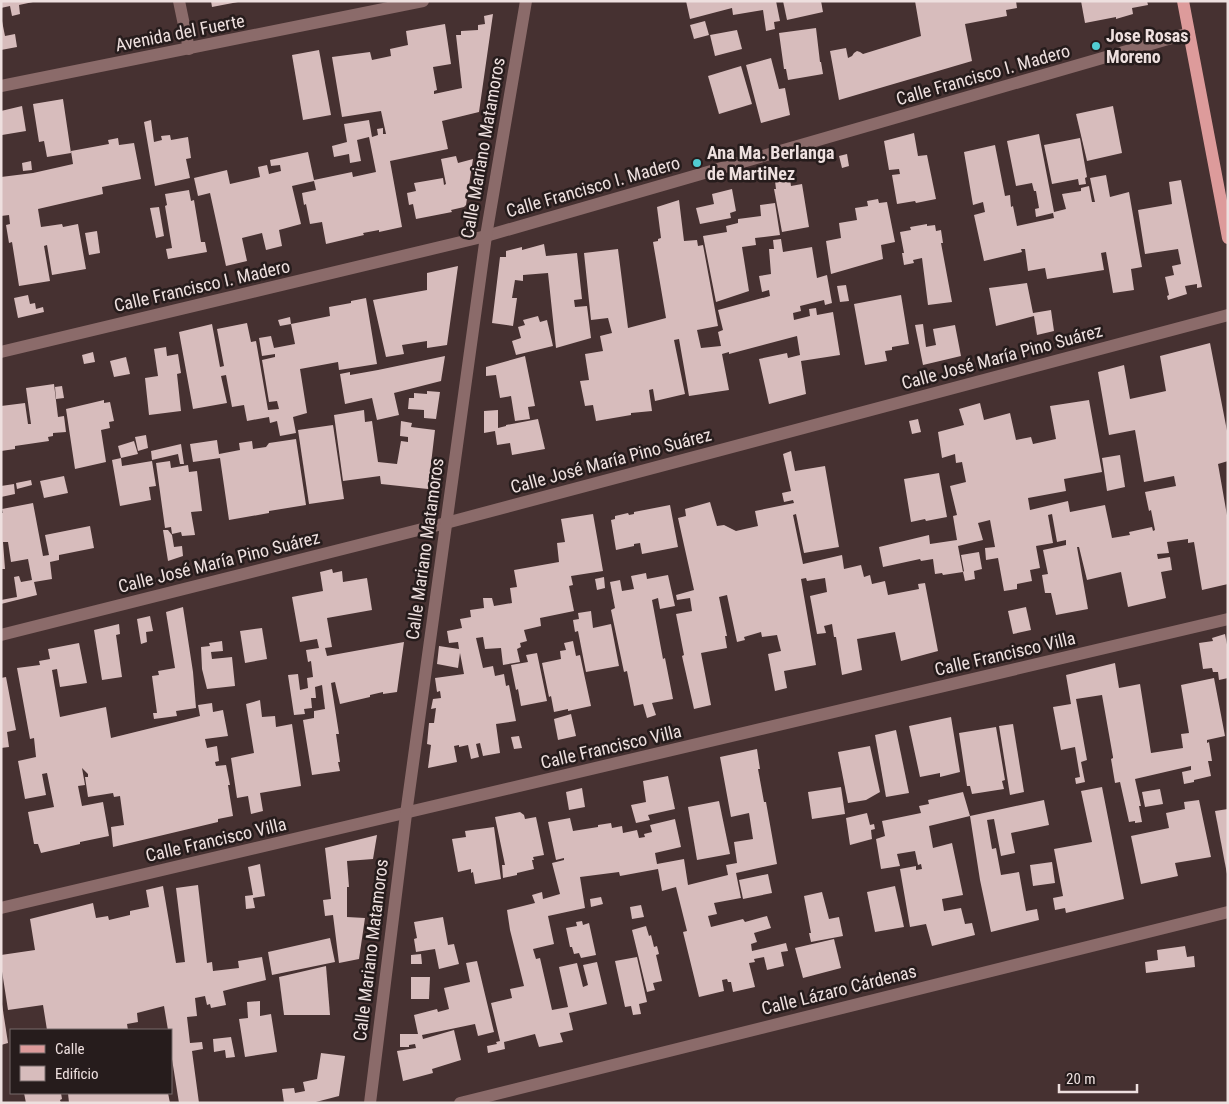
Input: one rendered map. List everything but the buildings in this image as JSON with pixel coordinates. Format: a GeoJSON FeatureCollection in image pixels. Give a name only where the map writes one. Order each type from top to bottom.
{"type":"FeatureCollection","features":[{"type":"Feature","properties":{"kind":"main road"},"geometry":{"type":"LineString","coordinates":[[1184,1],[1228,238]]}},
{"type":"Feature","properties":{"kind":"street"},"geometry":{"type":"LineString","coordinates":[[180,1],[189,49]]}},
{"type":"Feature","properties":{"kind":"street","name":"Avenida del Fuerte"},"geometry":{"type":"LineString","coordinates":[[1,86],[423,1]]}},
{"type":"Feature","properties":{"kind":"street","name":"Calle Mariano Matamoros"},"geometry":{"type":"LineString","coordinates":[[370,1103],[406,814],[486,236],[526,1]]}},
{"type":"Feature","properties":{"kind":"street","name":"Calle Francisco I. Madero"},"geometry":{"type":"LineString","coordinates":[[1,352],[486,236],[1189,33]]}},
{"type":"Feature","properties":{"kind":"street","name":"Calle José María Pino Suárez"},"geometry":{"type":"LineString","coordinates":[[1,636],[446,523],[1228,316]]}},
{"type":"Feature","properties":{"kind":"street","name":"Calle Francisco Villa"},"geometry":{"type":"LineString","coordinates":[[1,908],[1228,619]]}},
{"type":"Feature","properties":{"kind":"street","name":"Calle Lázaro Cárdenas"},"geometry":{"type":"LineString","coordinates":[[460,1103],[1228,912]]}},
{"type":"Feature","properties":{"kind":"place","name":"Jose Rosas Moreno"},"geometry":{"type":"Point","coordinates":[1096,46]}},
{"type":"Feature","properties":{"kind":"place","name":"Ana Ma. Berlanga de MartiNez"},"geometry":{"type":"Point","coordinates":[697,163]}}]}
